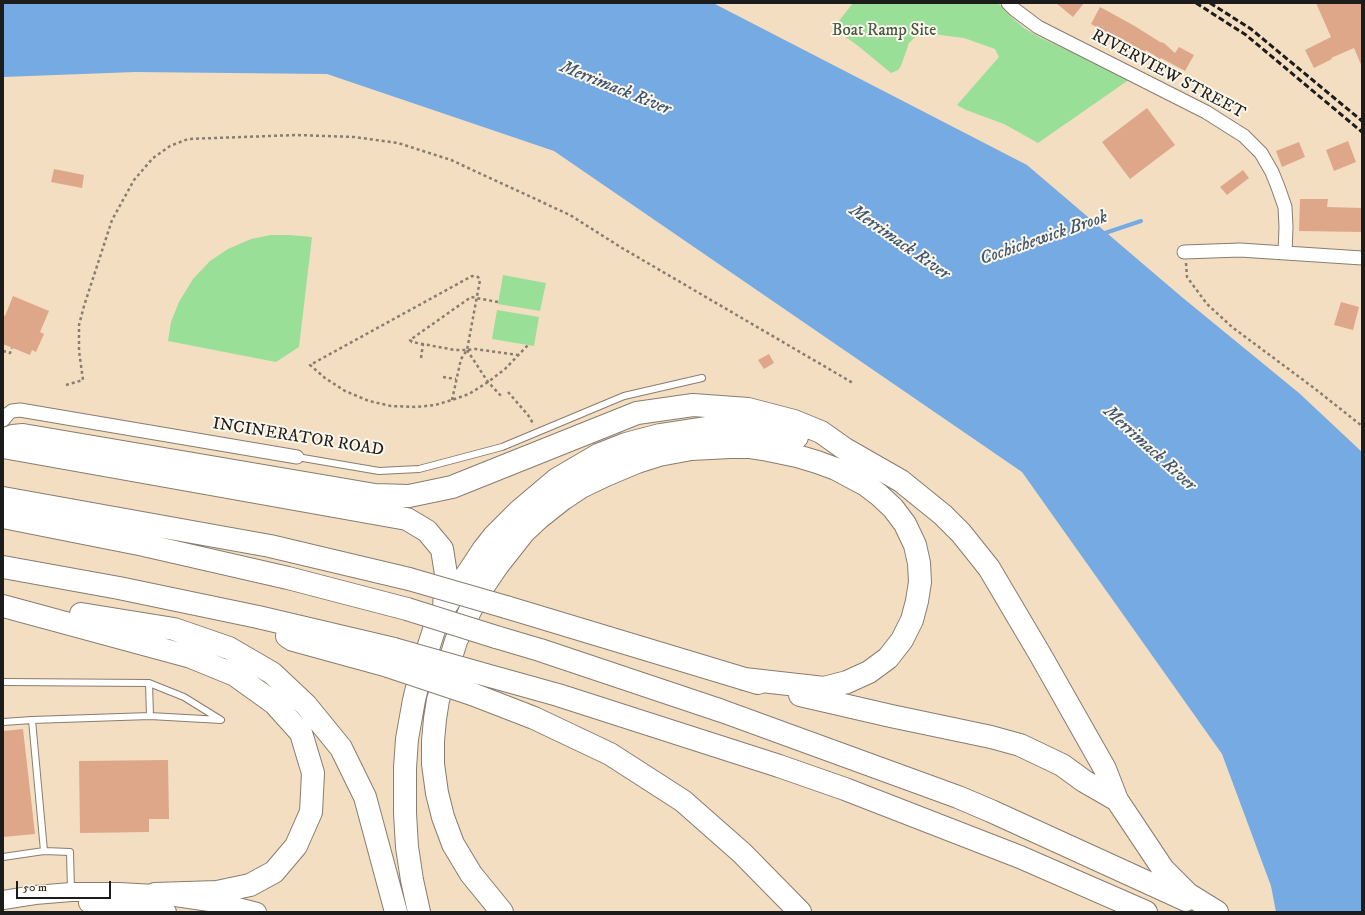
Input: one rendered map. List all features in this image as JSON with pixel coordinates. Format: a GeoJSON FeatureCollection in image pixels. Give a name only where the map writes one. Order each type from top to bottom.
{"type":"FeatureCollection","features":[{"type":"Feature","properties":{"kind":"highway"},"geometry":{"type":"LineString","coordinates":[[3,440],[13,436],[23,435],[375,495],[410,496],[452,487],[637,413],[693,405],[748,409],[794,421],[821,432],[845,449],[901,481],[943,515],[961,533],[985,563],[1041,656],[1104,769],[1117,800],[1163,869],[1188,894],[1217,912]]}},
{"type":"Feature","properties":{"kind":"highway"},"geometry":{"type":"LineString","coordinates":[[419,912],[407,847],[404,791],[407,739],[414,700],[422,667],[434,630],[444,609],[494,536],[518,512],[557,479],[598,455],[626,444],[660,435],[712,427],[764,429],[845,449]]}},
{"type":"Feature","properties":{"kind":"highway"},"geometry":{"type":"LineString","coordinates":[[3,447],[407,518],[427,531],[442,549],[446,574],[444,609]]}},
{"type":"Feature","properties":{"kind":"highway"},"geometry":{"type":"LineString","coordinates":[[502,912],[471,874],[453,844],[443,817],[437,792],[433,764],[433,741],[438,700],[456,641],[485,584],[498,564],[524,532],[563,499],[581,487],[606,475],[652,458],[691,449],[749,447],[783,453],[797,456],[829,467],[853,477],[866,485],[893,508],[905,524],[915,545],[919,563],[920,582],[912,620],[902,640],[888,658],[869,672],[847,682],[824,688],[744,679]]}},
{"type":"Feature","properties":{"kind":"highway"},"geometry":{"type":"LineString","coordinates":[[3,498],[270,546],[409,579],[812,698],[991,737],[1020,745],[1042,754],[1062,765],[1084,781],[1117,800]]}},
{"type":"Feature","properties":{"kind":"highway"},"geometry":{"type":"LineString","coordinates":[[3,517],[152,547],[288,578],[407,609],[540,650],[722,711],[958,797],[992,811],[1210,912]]}},
{"type":"Feature","properties":{"kind":"highway"},"geometry":{"type":"LineString","coordinates":[[3,566],[258,616],[391,658],[472,694],[534,718],[610,754],[683,801],[742,853],[800,912]]}},
{"type":"Feature","properties":{"kind":"highway"},"geometry":{"type":"LineString","coordinates":[[3,601],[174,630],[229,648],[272,673],[306,705],[341,748],[365,797],[396,912]]}},
{"type":"Feature","properties":{"kind":"highway"},"geometry":{"type":"LineString","coordinates":[[3,606],[191,657],[235,675],[274,703],[301,733],[313,773],[311,812],[296,846],[274,872],[250,885],[217,892],[155,894]]}},
{"type":"Feature","properties":{"kind":"highway"},"geometry":{"type":"LineString","coordinates":[[391,658],[479,673],[566,697],[779,766],[845,789],[1020,857],[1146,912]]}},
{"type":"Feature","properties":{"kind":"main road"},"geometry":{"type":"LineString","coordinates":[[3,900],[35,895],[71,892],[119,892],[155,894],[230,905],[257,912]]}},
{"type":"Feature","properties":{"kind":"main road"},"geometry":{"type":"LineString","coordinates":[[3,905],[94,904],[130,906],[167,912]]}},
{"type":"Feature","properties":{"kind":"street","name":"RIVERVIEW STREET"},"geometry":{"type":"LineString","coordinates":[[1008,3],[1038,26],[1206,112],[1244,136],[1261,154],[1272,172],[1285,207],[1285,253]]}},
{"type":"Feature","properties":{"kind":"street"},"geometry":{"type":"LineString","coordinates":[[1184,252],[1240,250],[1362,258]]}},
{"type":"Feature","properties":{"kind":"street","name":"INCINERATOR ROAD"},"geometry":{"type":"LineString","coordinates":[[3,420],[12,411],[20,410],[297,457]]}},
{"type":"Feature","properties":{"kind":"lane","name":"INCINERATOR ROAD"},"geometry":{"type":"LineString","coordinates":[[297,457],[379,471],[419,469],[502,447],[624,396],[702,378]]}},
{"type":"Feature","properties":{"kind":"lane"},"geometry":{"type":"LineString","coordinates":[[3,682],[149,683],[184,697],[221,720],[150,716],[3,722]]}},
{"type":"Feature","properties":{"kind":"lane"},"geometry":{"type":"LineString","coordinates":[[149,683],[150,716]]}},
{"type":"Feature","properties":{"kind":"lane"},"geometry":{"type":"LineString","coordinates":[[32,720],[44,851]]}},
{"type":"Feature","properties":{"kind":"lane"},"geometry":{"type":"LineString","coordinates":[[3,857],[44,851],[70,852],[71,892]]}},
{"type":"Feature","properties":{"kind":"path"},"geometry":{"type":"LineString","coordinates":[[66,385],[83,380],[79,351],[79,325],[88,292],[112,220],[134,180],[153,158],[170,146],[188,139],[297,134],[354,137],[398,143],[451,160],[570,215],[622,248],[853,383]]}},
{"type":"Feature","properties":{"kind":"path"},"geometry":{"type":"LineString","coordinates":[[1184,252],[1187,277],[1207,304],[1232,327],[1362,426]]}},
{"type":"Feature","properties":{"kind":"path"},"geometry":{"type":"LineString","coordinates":[[452,400],[461,359],[467,350],[480,280],[478,276],[472,276],[310,365],[325,378],[345,390],[369,401],[391,406],[416,407],[435,405],[452,400],[469,394],[505,369],[528,345]]}},
{"type":"Feature","properties":{"kind":"path"},"geometry":{"type":"LineString","coordinates":[[498,302],[471,297],[410,340],[455,350],[476,349],[518,355]]}},
{"type":"Feature","properties":{"kind":"path"},"geometry":{"type":"LineString","coordinates":[[421,358],[423,344]]}},
{"type":"Feature","properties":{"kind":"path"},"geometry":{"type":"LineString","coordinates":[[4,352],[10,353],[12,348]]}},
{"type":"Feature","properties":{"kind":"path"},"geometry":{"type":"LineString","coordinates":[[467,350],[488,382],[502,397]]}},
{"type":"Feature","properties":{"kind":"path"},"geometry":{"type":"LineString","coordinates":[[443,377],[456,379]]}},
{"type":"Feature","properties":{"kind":"path"},"geometry":{"type":"LineString","coordinates":[[508,392],[534,423],[535,433]]}},
{"type":"Feature","properties":{"kind":"green space","name":"Boat Ramp Site"},"geometry":{"type":"Polygon","coordinates":[[[853,3],[998,3],[1024,28],[1039,37],[1130,79],[1038,143],[1004,124],[966,110],[957,105],[999,57],[995,49],[964,38],[924,32],[909,43],[901,66],[898,70],[891,73],[857,45],[837,31],[836,27],[838,22],[853,3]]]}},
{"type":"Feature","properties":{"kind":"green space"},"geometry":{"type":"Polygon","coordinates":[[[271,235],[312,237],[299,347],[276,362],[168,341],[171,322],[179,302],[193,279],[210,261],[228,249],[251,239],[271,235]]]}},
{"type":"Feature","properties":{"kind":"green space"},"geometry":{"type":"Polygon","coordinates":[[[503,275],[546,283],[540,311],[498,304],[503,275]]]}},
{"type":"Feature","properties":{"kind":"green space"},"geometry":{"type":"Polygon","coordinates":[[[497,310],[539,317],[534,346],[492,339],[497,310]]]}},
{"type":"Feature","properties":{"kind":"water","name":"Merrimack River"},"geometry":{"type":"Polygon","coordinates":[[[3,3],[713,3],[1027,165],[1183,298],[1299,393],[1362,452],[1362,912],[1276,912],[1271,886],[1222,754],[1022,472],[554,151],[327,74],[135,72],[3,77],[3,3]]]}},
{"type":"Feature","properties":{"kind":"building"},"geometry":{"type":"Polygon","coordinates":[[[1056,3],[1084,3],[1073,17],[1056,3]]]}},
{"type":"Feature","properties":{"kind":"building"},"geometry":{"type":"Polygon","coordinates":[[[1316,3],[1362,3],[1362,67],[1354,48],[1331,58],[1332,59],[1314,68],[1305,50],[1331,37],[1316,3]]]}},
{"type":"Feature","properties":{"kind":"building"},"geometry":{"type":"Polygon","coordinates":[[[1100,7],[1164,43],[1175,53],[1179,47],[1194,55],[1185,71],[1161,58],[1160,59],[1146,50],[1144,54],[1108,32],[1107,33],[1091,24],[1100,7]]]}},
{"type":"Feature","properties":{"kind":"building"},"geometry":{"type":"Polygon","coordinates":[[[1147,108],[1175,145],[1130,179],[1102,142],[1147,108]]]}},
{"type":"Feature","properties":{"kind":"building"},"geometry":{"type":"Polygon","coordinates":[[[1348,141],[1356,162],[1334,171],[1326,150],[1348,141]]]}},
{"type":"Feature","properties":{"kind":"building"},"geometry":{"type":"Polygon","coordinates":[[[1299,142],[1305,157],[1282,167],[1276,151],[1299,142]]]}},
{"type":"Feature","properties":{"kind":"building"},"geometry":{"type":"Polygon","coordinates":[[[54,169],[84,175],[82,188],[51,182],[54,169]]]}},
{"type":"Feature","properties":{"kind":"building"},"geometry":{"type":"Polygon","coordinates":[[[1243,170],[1249,178],[1227,195],[1220,187],[1243,170]]]}},
{"type":"Feature","properties":{"kind":"building"},"geometry":{"type":"Polygon","coordinates":[[[1300,199],[1328,199],[1327,207],[1362,208],[1362,232],[1299,231],[1300,199]]]}},
{"type":"Feature","properties":{"kind":"building"},"geometry":{"type":"Polygon","coordinates":[[[13,296],[49,311],[40,332],[44,334],[36,352],[32,350],[30,355],[3,344],[3,315],[5,316],[13,296]]]}},
{"type":"Feature","properties":{"kind":"building"},"geometry":{"type":"Polygon","coordinates":[[[1341,302],[1359,307],[1353,330],[1334,325],[1341,302]]]}},
{"type":"Feature","properties":{"kind":"building"},"geometry":{"type":"Polygon","coordinates":[[[769,354],[774,363],[764,369],[758,360],[769,354]]]}},
{"type":"Feature","properties":{"kind":"building"},"geometry":{"type":"Polygon","coordinates":[[[23,729],[35,834],[3,837],[3,731],[23,729]]]}},
{"type":"Feature","properties":{"kind":"building"},"geometry":{"type":"Polygon","coordinates":[[[168,760],[169,819],[149,819],[149,832],[80,833],[79,761],[168,760]]]}},
{"type":"Feature","properties":{"kind":"waterway","name":"Cochichewick Brook"},"geometry":{"type":"LineString","coordinates":[[1102,234],[1141,221]]}},
{"type":"Feature","properties":{"kind":"railway"},"geometry":{"type":"LineString","coordinates":[[1196,3],[1246,35],[1362,132]]}},
{"type":"Feature","properties":{"kind":"railway"},"geometry":{"type":"LineString","coordinates":[[1210,3],[1251,29],[1362,121]]}}]}
